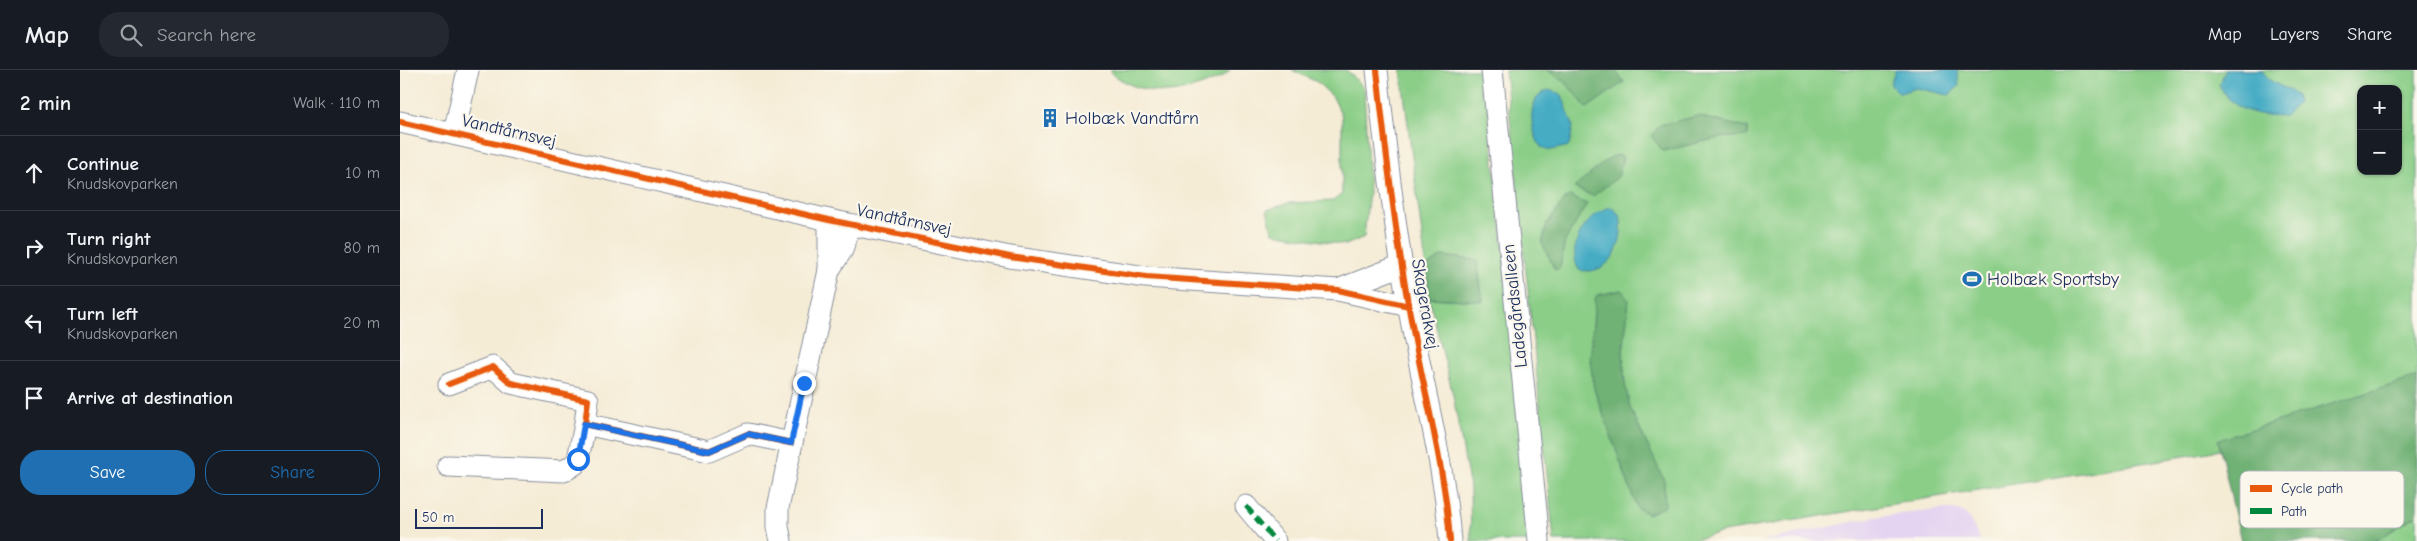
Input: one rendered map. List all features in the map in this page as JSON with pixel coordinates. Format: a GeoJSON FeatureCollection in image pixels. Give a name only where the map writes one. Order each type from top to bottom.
{"type":"FeatureCollection","features":[{"type":"Feature","properties":{"kind":"street"},"geometry":{"type":"LineString","coordinates":[[454,134],[468,70]]}},
{"type":"Feature","properties":{"kind":"street","name":"Skagerakvej"},"geometry":{"type":"LineString","coordinates":[[1377,70],[1402,265],[1446,494],[1450,541]]}},
{"type":"Feature","properties":{"kind":"street","name":"Ladegårdsalleen"},"geometry":{"type":"LineString","coordinates":[[1492,70],[1539,541]]}},
{"type":"Feature","properties":{"kind":"street","name":"Vandtårnsvej"},"geometry":{"type":"LineString","coordinates":[[400,122],[829,220],[1010,257],[1127,275],[1251,286],[1338,290],[1409,306]]}},
{"type":"Feature","properties":{"kind":"street"},"geometry":{"type":"LineString","coordinates":[[781,541],[778,528],[778,508],[829,270],[829,220]]}},
{"type":"Feature","properties":{"kind":"street"},"geometry":{"type":"LineString","coordinates":[[829,270],[842,250],[850,224]]}},
{"type":"Feature","properties":{"kind":"street","name":"Vandtårnsvej"},"geometry":{"type":"LineString","coordinates":[[1338,290],[1402,265]]}},
{"type":"Feature","properties":{"kind":"street"},"geometry":{"type":"LineString","coordinates":[[448,466],[564,471],[570,468],[578,459],[588,400],[511,383],[493,367],[449,384]]}},
{"type":"Feature","properties":{"kind":"street"},"geometry":{"type":"LineString","coordinates":[[584,424],[709,451],[748,434],[791,443]]}},
{"type":"Feature","properties":{"kind":"street"},"geometry":{"type":"LineString","coordinates":[[1246,506],[1275,541]]}},
{"type":"Feature","properties":{"kind":"shaded area"},"geometry":{"type":"Polygon","coordinates":[[[1945,509],[1961,511],[1969,518],[1981,541],[1762,541],[1875,517],[1945,509]]]}},
{"type":"Feature","properties":{"kind":"green space"},"geometry":{"type":"Polygon","coordinates":[[[1111,70],[1230,70],[1221,78],[1197,87],[1172,92],[1159,92],[1133,86],[1110,72],[1111,70]]]}},
{"type":"Feature","properties":{"kind":"green space"},"geometry":{"type":"Polygon","coordinates":[[[1292,70],[1347,70],[1364,88],[1369,191],[1364,237],[1346,245],[1273,233],[1267,210],[1288,203],[1333,201],[1342,194],[1342,116],[1333,97],[1317,82],[1292,70]]]}},
{"type":"Feature","properties":{"kind":"green space"},"geometry":{"type":"Polygon","coordinates":[[[1401,70],[1484,70],[1535,541],[1471,541],[1470,489],[1453,395],[1429,298],[1483,301],[1477,261],[1442,256],[1426,267],[1401,70]]]}},
{"type":"Feature","properties":{"kind":"green space","name":"Holbæk Sportsby"},"geometry":{"type":"Polygon","coordinates":[[[1505,70],[2417,70],[2417,388],[2209,452],[1724,532],[1689,541],[1554,541],[1505,70]]]}},
{"type":"Feature","properties":{"kind":"green space"},"geometry":{"type":"Polygon","coordinates":[[[1547,70],[1615,70],[1624,82],[1587,108],[1565,82],[1547,70]]]}},
{"type":"Feature","properties":{"kind":"green space"},"geometry":{"type":"Polygon","coordinates":[[[1698,116],[1747,128],[1748,136],[1719,138],[1663,151],[1651,136],[1660,125],[1698,116]]]}},
{"type":"Feature","properties":{"kind":"green space"},"geometry":{"type":"Polygon","coordinates":[[[1618,155],[1623,157],[1618,177],[1593,196],[1574,188],[1609,158],[1618,155]]]}},
{"type":"Feature","properties":{"kind":"green space"},"geometry":{"type":"Polygon","coordinates":[[[1570,196],[1587,204],[1565,241],[1560,268],[1555,270],[1542,243],[1547,224],[1566,198],[1570,196]]]}},
{"type":"Feature","properties":{"kind":"green space"},"geometry":{"type":"Polygon","coordinates":[[[1442,256],[1477,260],[1483,301],[1429,298],[1426,267],[1442,256]]]}},
{"type":"Feature","properties":{"kind":"green space"},"geometry":{"type":"Polygon","coordinates":[[[1622,290],[1629,300],[1623,354],[1625,384],[1630,408],[1664,480],[1665,506],[1648,514],[1637,508],[1594,389],[1590,360],[1595,299],[1597,295],[1622,290]]]}},
{"type":"Feature","properties":{"kind":"green space"},"geometry":{"type":"Polygon","coordinates":[[[2417,377],[2417,515],[2404,523],[2404,471],[2240,471],[2240,528],[2396,528],[2375,541],[2241,541],[2218,440],[2417,377]]]}},
{"type":"Feature","properties":{"kind":"green space"},"geometry":{"type":"Polygon","coordinates":[[[2417,515],[2417,541],[2375,541],[2396,528],[2404,528],[2404,523],[2417,515]]]}},
{"type":"Feature","properties":{"kind":"water"},"geometry":{"type":"Polygon","coordinates":[[[1896,70],[1957,70],[1959,86],[1949,95],[1916,88],[1900,93],[1890,84],[1896,70]]]}},
{"type":"Feature","properties":{"kind":"water"},"geometry":{"type":"Polygon","coordinates":[[[2226,70],[2261,70],[2271,81],[2296,94],[2298,103],[2285,116],[2264,115],[2238,107],[2225,94],[2219,84],[2226,70]]]}},
{"type":"Feature","properties":{"kind":"water"},"geometry":{"type":"Polygon","coordinates":[[[1549,90],[1562,95],[1573,126],[1569,146],[1551,150],[1541,147],[1532,124],[1533,106],[1536,99],[1549,90]]]}},
{"type":"Feature","properties":{"kind":"water"},"geometry":{"type":"Polygon","coordinates":[[[1611,207],[1620,215],[1621,225],[1621,236],[1614,255],[1608,263],[1600,268],[1590,271],[1579,270],[1575,261],[1575,251],[1581,232],[1594,216],[1602,210],[1611,207]]]}},
{"type":"Feature","properties":{"kind":"marked path"},"geometry":{"type":"LineString","coordinates":[[1246,506],[1275,541]]}},
{"type":"Feature","properties":{"kind":"cycle path"},"geometry":{"type":"LineString","coordinates":[[1377,70],[1401,262],[1444,487],[1450,541]]}},
{"type":"Feature","properties":{"kind":"cycle path"},"geometry":{"type":"LineString","coordinates":[[400,122],[829,220],[1010,257],[1146,277],[1338,290],[1409,306]]}},
{"type":"Feature","properties":{"kind":"cycle path"},"geometry":{"type":"LineString","coordinates":[[449,384],[493,367],[511,383],[588,400],[585,424],[709,451],[748,434],[791,443]]}},
{"type":"Feature","properties":{"kind":"place","name":"Holbæk Vandtårn"},"geometry":{"type":"Point","coordinates":[1050,118]}},
{"type":"Feature","properties":{"kind":"place","name":"Holbæk Sportsby"},"geometry":{"type":"Point","coordinates":[1972,279]}},
{"type":"Feature","properties":{"kind":"route"},"geometry":{"type":"LineString","coordinates":[[578,459],[584,424],[709,451],[748,434],[791,443],[804,383]]}}]}
